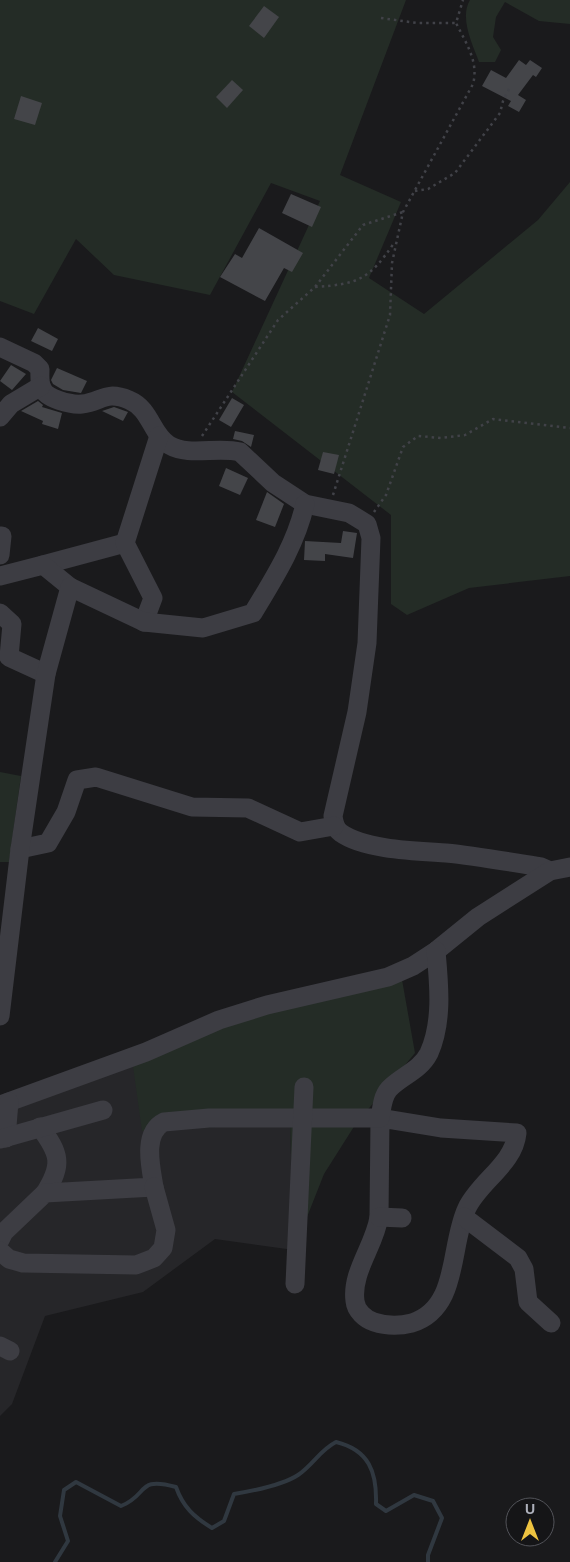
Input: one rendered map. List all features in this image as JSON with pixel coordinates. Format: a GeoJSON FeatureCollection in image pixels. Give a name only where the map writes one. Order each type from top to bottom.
{"type":"FeatureCollection","features":[{"type":"Feature","properties":{"kind":"street"},"geometry":{"type":"LineString","coordinates":[[0,347],[34,363],[40,369],[41,386],[45,394],[72,404],[84,404],[111,396],[129,400],[140,406],[148,415],[159,436],[168,445],[193,450],[240,452],[273,483],[305,504],[349,513],[367,524],[371,538],[367,643],[357,712],[333,816],[334,826],[339,832],[362,842],[414,852],[445,853],[541,867],[550,872]]}},
{"type":"Feature","properties":{"kind":"street"},"geometry":{"type":"LineString","coordinates":[[0,417],[11,404],[41,386]]}},
{"type":"Feature","properties":{"kind":"street"},"geometry":{"type":"LineString","coordinates":[[144,622],[153,598],[125,543],[159,436]]}},
{"type":"Feature","properties":{"kind":"street"},"geometry":{"type":"LineString","coordinates":[[42,565],[70,586],[144,622],[203,628],[253,613],[286,557],[300,526],[305,504]]}},
{"type":"Feature","properties":{"kind":"street"},"geometry":{"type":"LineString","coordinates":[[0,536],[2,536],[0,555]]}},
{"type":"Feature","properties":{"kind":"street"},"geometry":{"type":"LineString","coordinates":[[0,576],[125,543]]}},
{"type":"Feature","properties":{"kind":"street"},"geometry":{"type":"LineString","coordinates":[[0,1016],[20,849],[46,674],[70,586]]}},
{"type":"Feature","properties":{"kind":"street"},"geometry":{"type":"LineString","coordinates":[[0,613],[12,624],[9,657],[46,674]]}},
{"type":"Feature","properties":{"kind":"street"},"geometry":{"type":"LineString","coordinates":[[20,849],[48,843],[66,812],[77,780],[96,777],[192,807],[248,808],[300,832],[334,826]]}},
{"type":"Feature","properties":{"kind":"street"},"geometry":{"type":"LineString","coordinates":[[104,1110],[3,1138],[4,1104],[146,1052],[219,1020],[267,1005],[388,976],[413,966],[436,951],[478,917],[550,872],[570,867]]}},
{"type":"Feature","properties":{"kind":"street"},"geometry":{"type":"LineString","coordinates":[[0,1252],[9,1259],[24,1263],[136,1265],[154,1258],[163,1248],[166,1230],[154,1187],[150,1158],[152,1136],[157,1126],[164,1122],[209,1118],[380,1118],[441,1128],[517,1133],[516,1144],[503,1163],[474,1195],[464,1217],[455,1248],[451,1276],[441,1300],[421,1320],[406,1324],[388,1325],[374,1322],[362,1315],[354,1300],[356,1284],[376,1233],[379,1217],[380,1118],[383,1101],[389,1089],[416,1069],[429,1054],[437,1022],[439,992],[436,951]]}},
{"type":"Feature","properties":{"kind":"street"},"geometry":{"type":"LineString","coordinates":[[295,1284],[304,1087]]}},
{"type":"Feature","properties":{"kind":"street"},"geometry":{"type":"LineString","coordinates":[[1,1235],[45,1193],[55,1176],[58,1165],[54,1146],[40,1127]]}},
{"type":"Feature","properties":{"kind":"street"},"geometry":{"type":"LineString","coordinates":[[45,1193],[154,1187]]}},
{"type":"Feature","properties":{"kind":"street"},"geometry":{"type":"LineString","coordinates":[[379,1217],[402,1218]]}},
{"type":"Feature","properties":{"kind":"street"},"geometry":{"type":"LineString","coordinates":[[464,1217],[518,1258],[524,1269],[528,1302],[551,1323]]}},
{"type":"Feature","properties":{"kind":"path"},"geometry":{"type":"LineString","coordinates":[[326,508],[341,476],[390,315],[394,242],[403,212],[473,84],[475,75],[473,57],[456,23],[463,0]]}},
{"type":"Feature","properties":{"kind":"path"},"geometry":{"type":"LineString","coordinates":[[381,18],[417,24],[456,23]]}},
{"type":"Feature","properties":{"kind":"path"},"geometry":{"type":"LineString","coordinates":[[415,191],[428,189],[455,173],[500,113],[502,101],[509,89]]}},
{"type":"Feature","properties":{"kind":"path"},"geometry":{"type":"LineString","coordinates":[[193,450],[278,320],[315,287],[363,224],[403,212]]}},
{"type":"Feature","properties":{"kind":"path"},"geometry":{"type":"LineString","coordinates":[[315,287],[343,285],[363,279],[382,260],[394,242]]}},
{"type":"Feature","properties":{"kind":"path"},"geometry":{"type":"LineString","coordinates":[[367,524],[386,495],[403,448],[418,436],[441,438],[465,435],[493,419],[570,428]]}},
{"type":"Feature","properties":{"kind":"shaded area"},"geometry":{"type":"Polygon","coordinates":[[[0,0],[406,0],[340,175],[401,202],[369,278],[424,314],[538,220],[570,182],[570,576],[469,588],[407,615],[391,604],[391,515],[232,392],[320,201],[271,183],[210,295],[114,275],[76,239],[34,314],[0,301],[0,0]]]}},
{"type":"Feature","properties":{"kind":"shaded area"},"geometry":{"type":"Polygon","coordinates":[[[470,0],[570,0],[570,24],[539,21],[505,2],[496,17],[493,37],[501,50],[495,62],[479,62],[466,23],[467,7],[470,0]]]}},
{"type":"Feature","properties":{"kind":"shaded area"},"geometry":{"type":"Polygon","coordinates":[[[0,772],[21,776],[9,862],[0,862],[0,772]]]}},
{"type":"Feature","properties":{"kind":"shaded area"},"geometry":{"type":"Polygon","coordinates":[[[401,974],[415,1053],[355,1125],[324,1174],[294,1250],[290,1123],[142,1131],[132,1059],[262,1003],[401,974]]]}},
{"type":"Feature","properties":{"kind":"shaded area"},"geometry":{"type":"Polygon","coordinates":[[[132,1059],[290,1123],[294,1250],[215,1239],[143,1292],[45,1316],[12,1404],[0,1416],[0,1111],[132,1059]]]}},
{"type":"Feature","properties":{"kind":"building"},"geometry":{"type":"Polygon","coordinates":[[[264,6],[279,17],[264,38],[249,26],[264,6]]]}},
{"type":"Feature","properties":{"kind":"building"},"geometry":{"type":"Polygon","coordinates":[[[519,60],[526,65],[530,60],[542,68],[536,77],[533,75],[518,95],[526,100],[519,112],[508,106],[511,101],[482,86],[491,70],[506,78],[519,60]]]}},
{"type":"Feature","properties":{"kind":"building"},"geometry":{"type":"Polygon","coordinates":[[[232,80],[243,90],[227,108],[216,97],[232,80]]]}},
{"type":"Feature","properties":{"kind":"building"},"geometry":{"type":"Polygon","coordinates":[[[21,96],[42,103],[35,125],[14,119],[21,96]]]}},
{"type":"Feature","properties":{"kind":"building"},"geometry":{"type":"Polygon","coordinates":[[[291,194],[321,207],[312,227],[282,213],[291,194]]]}},
{"type":"Feature","properties":{"kind":"building"},"geometry":{"type":"Polygon","coordinates":[[[259,228],[303,253],[292,272],[284,268],[265,301],[220,277],[235,254],[242,258],[259,228]]]}},
{"type":"Feature","properties":{"kind":"building"},"geometry":{"type":"Polygon","coordinates":[[[38,328],[58,339],[52,351],[31,341],[38,328]]]}},
{"type":"Feature","properties":{"kind":"building"},"geometry":{"type":"Polygon","coordinates":[[[11,365],[26,374],[12,390],[0,381],[11,365]]]}},
{"type":"Feature","properties":{"kind":"building"},"geometry":{"type":"Polygon","coordinates":[[[57,368],[87,381],[81,393],[63,390],[53,384],[51,380],[57,368]]]}},
{"type":"Feature","properties":{"kind":"building"},"geometry":{"type":"Polygon","coordinates":[[[232,398],[244,405],[231,427],[219,420],[232,398]]]}},
{"type":"Feature","properties":{"kind":"building"},"geometry":{"type":"Polygon","coordinates":[[[38,401],[43,405],[42,407],[62,413],[58,429],[42,424],[43,421],[21,411],[38,401]]]}},
{"type":"Feature","properties":{"kind":"building"},"geometry":{"type":"Polygon","coordinates":[[[114,407],[128,412],[123,421],[102,411],[114,407]]]}},
{"type":"Feature","properties":{"kind":"building"},"geometry":{"type":"Polygon","coordinates":[[[235,431],[254,435],[251,447],[242,441],[233,439],[235,431]]]}},
{"type":"Feature","properties":{"kind":"building"},"geometry":{"type":"Polygon","coordinates":[[[323,452],[339,455],[334,474],[318,470],[323,452]]]}},
{"type":"Feature","properties":{"kind":"building"},"geometry":{"type":"Polygon","coordinates":[[[226,468],[248,478],[240,495],[219,486],[226,468]]]}},
{"type":"Feature","properties":{"kind":"building"},"geometry":{"type":"Polygon","coordinates":[[[267,492],[284,504],[275,527],[256,520],[267,492]]]}},
{"type":"Feature","properties":{"kind":"building"},"geometry":{"type":"Polygon","coordinates":[[[343,531],[357,533],[353,558],[325,554],[325,561],[304,560],[305,541],[341,543],[343,531]]]}},
{"type":"Feature","properties":{"kind":"waterway"},"geometry":{"type":"LineString","coordinates":[[55,1562],[68,1541],[60,1516],[64,1490],[76,1482],[121,1506],[130,1502],[148,1485],[163,1484],[176,1487],[190,1511],[212,1528],[224,1521],[234,1494],[292,1479],[325,1449],[336,1442],[356,1451],[369,1464],[375,1482],[376,1504],[386,1511],[414,1495],[433,1501],[442,1518],[428,1555],[428,1562]]}}]}
